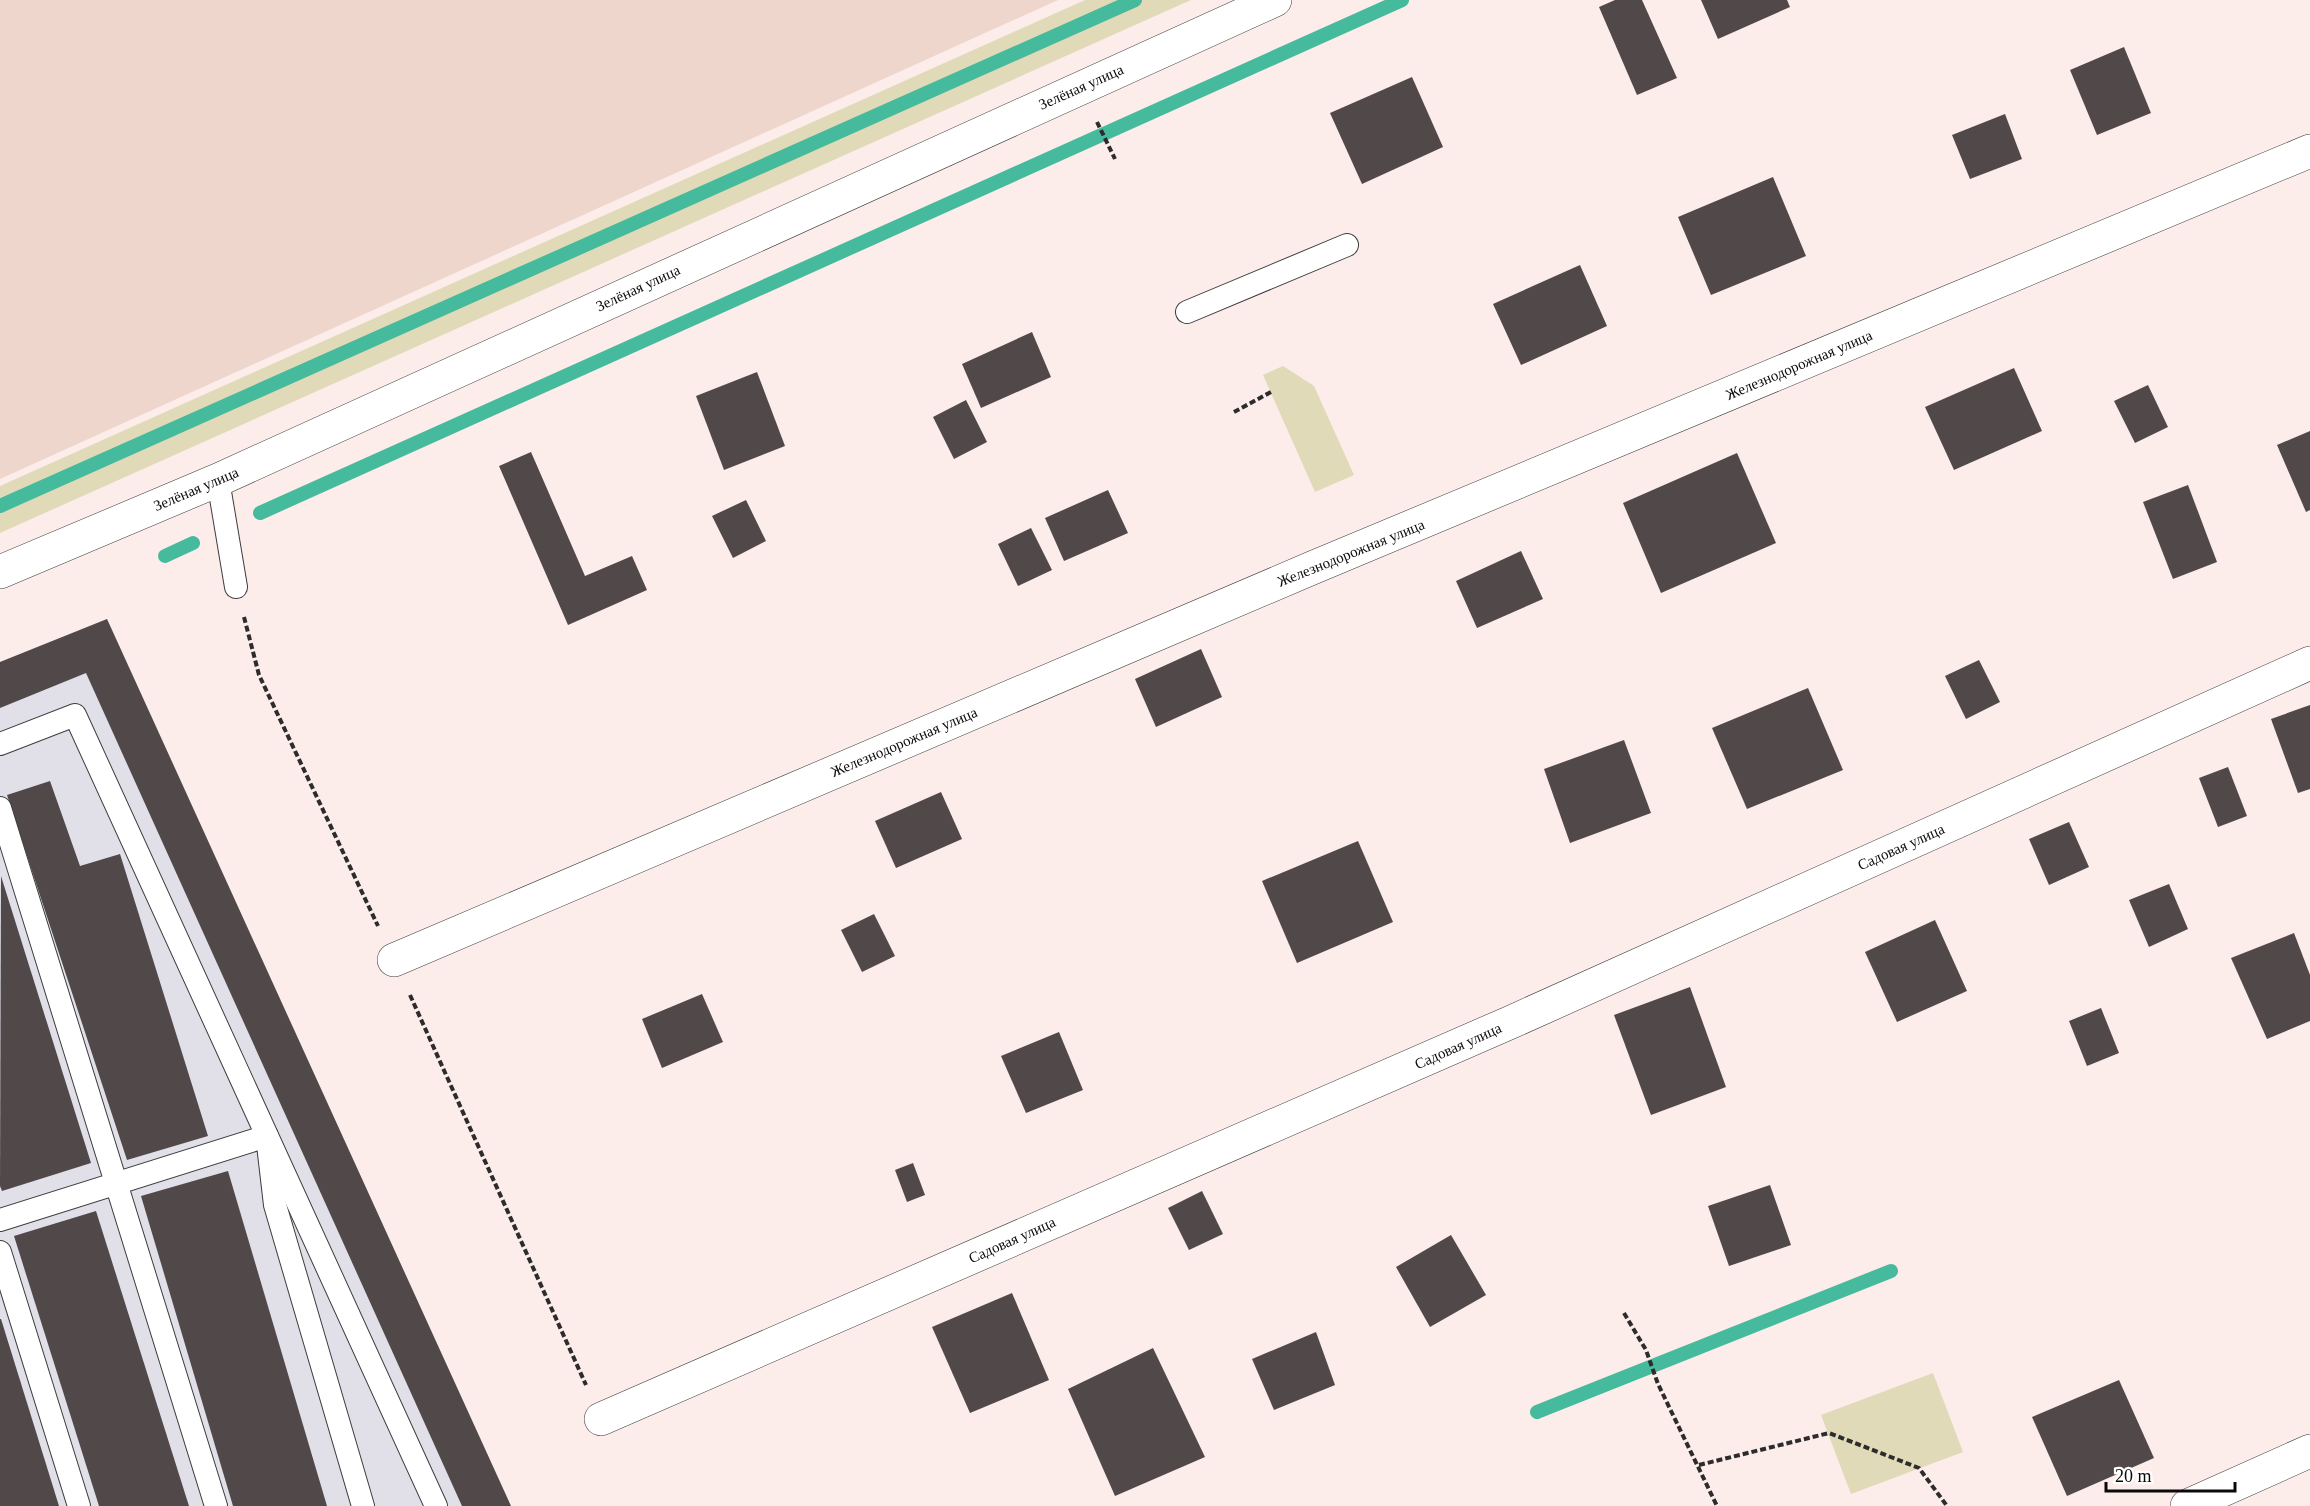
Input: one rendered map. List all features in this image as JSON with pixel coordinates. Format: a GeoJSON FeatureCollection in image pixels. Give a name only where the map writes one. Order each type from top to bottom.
{"type":"FeatureCollection","features":[{"type":"Feature","properties":{"kind":"street","name":"Зелёная улица"},"geometry":{"type":"LineString","coordinates":[[0,572],[218,480],[1275,0]]}},
{"type":"Feature","properties":{"kind":"street","name":"Железнодорожная улица"},"geometry":{"type":"LineString","coordinates":[[394,960],[1312,568],[2310,151]]}},
{"type":"Feature","properties":{"kind":"street","name":"Садовая улица"},"geometry":{"type":"LineString","coordinates":[[601,1419],[1509,1023],[2310,663]]}},
{"type":"Feature","properties":{"kind":"street"},"geometry":{"type":"LineString","coordinates":[[2187,1506],[2310,1451]]}},
{"type":"Feature","properties":{"kind":"lane"},"geometry":{"type":"LineString","coordinates":[[1187,312],[1347,245]]}},
{"type":"Feature","properties":{"kind":"lane"},"geometry":{"type":"LineString","coordinates":[[218,480],[236,587]]}},
{"type":"Feature","properties":{"kind":"lane"},"geometry":{"type":"LineString","coordinates":[[0,744],[75,715],[267,1136],[429,1503]]}},
{"type":"Feature","properties":{"kind":"lane"},"geometry":{"type":"LineString","coordinates":[[0,807],[216,1506]]}},
{"type":"Feature","properties":{"kind":"lane"},"geometry":{"type":"LineString","coordinates":[[0,1220],[267,1136]]}},
{"type":"Feature","properties":{"kind":"lane"},"geometry":{"type":"LineString","coordinates":[[267,1136],[275,1205],[363,1506]]}},
{"type":"Feature","properties":{"kind":"lane"},"geometry":{"type":"LineString","coordinates":[[0,1252],[79,1506]]}},
{"type":"Feature","properties":{"kind":"path"},"geometry":{"type":"LineString","coordinates":[[1234,412],[1271,392]]}},
{"type":"Feature","properties":{"kind":"path"},"geometry":{"type":"LineString","coordinates":[[236,587],[259,675],[394,960],[601,1419]]}},
{"type":"Feature","properties":{"kind":"path"},"geometry":{"type":"LineString","coordinates":[[1624,1313],[1646,1350],[1658,1384],[1717,1506]]}},
{"type":"Feature","properties":{"kind":"path"},"geometry":{"type":"LineString","coordinates":[[1699,1465],[1829,1433],[1919,1468],[1947,1506]]}},
{"type":"Feature","properties":{"kind":"shaded area"},"geometry":{"type":"Polygon","coordinates":[[[0,0],[1058,0],[0,479],[0,0]]]}},
{"type":"Feature","properties":{"kind":"shaded area"},"geometry":{"type":"Polygon","coordinates":[[[1085,0],[1191,0],[0,533],[0,486],[1085,0]]]}},
{"type":"Feature","properties":{"kind":"shaded area"},"geometry":{"type":"Polygon","coordinates":[[[1283,366],[1314,386],[1354,475],[1315,492],[1263,375],[1283,366]]]}},
{"type":"Feature","properties":{"kind":"shaded area"},"geometry":{"type":"Polygon","coordinates":[[[107,619],[511,1506],[0,1506],[0,662],[107,619]]]}},
{"type":"Feature","properties":{"kind":"shaded area"},"geometry":{"type":"Polygon","coordinates":[[[1933,1373],[1963,1452],[1851,1494],[1821,1415],[1933,1373]]]}},
{"type":"Feature","properties":{"kind":"building"},"geometry":{"type":"Polygon","coordinates":[[[1615,0],[1642,0],[1677,78],[1637,95],[1599,7],[1615,0]]]}},
{"type":"Feature","properties":{"kind":"building"},"geometry":{"type":"Polygon","coordinates":[[[1701,0],[1787,0],[1790,7],[1718,39],[1701,0]]]}},
{"type":"Feature","properties":{"kind":"building"},"geometry":{"type":"Polygon","coordinates":[[[2124,47],[2151,113],[2097,135],[2070,70],[2124,47]]]}},
{"type":"Feature","properties":{"kind":"building"},"geometry":{"type":"Polygon","coordinates":[[[1412,77],[1443,147],[1362,184],[1330,113],[1412,77]]]}},
{"type":"Feature","properties":{"kind":"building"},"geometry":{"type":"Polygon","coordinates":[[[2005,114],[2022,159],[1970,179],[1952,135],[2005,114]]]}},
{"type":"Feature","properties":{"kind":"building"},"geometry":{"type":"Polygon","coordinates":[[[1773,177],[1806,256],[1711,295],[1678,217],[1773,177]]]}},
{"type":"Feature","properties":{"kind":"building"},"geometry":{"type":"Polygon","coordinates":[[[1580,265],[1607,326],[1521,365],[1493,304],[1580,265]]]}},
{"type":"Feature","properties":{"kind":"building"},"geometry":{"type":"Polygon","coordinates":[[[1032,332],[1051,377],[981,408],[962,364],[1032,332]]]}},
{"type":"Feature","properties":{"kind":"building"},"geometry":{"type":"Polygon","coordinates":[[[2014,368],[2042,431],[1954,470],[1925,407],[2014,368]]]}},
{"type":"Feature","properties":{"kind":"building"},"geometry":{"type":"Polygon","coordinates":[[[757,372],[785,446],[724,470],[696,396],[757,372]]]}},
{"type":"Feature","properties":{"kind":"building"},"geometry":{"type":"Polygon","coordinates":[[[2148,385],[2168,427],[2135,443],[2114,401],[2148,385]]]}},
{"type":"Feature","properties":{"kind":"building"},"geometry":{"type":"Polygon","coordinates":[[[966,400],[987,442],[954,459],[933,417],[966,400]]]}},
{"type":"Feature","properties":{"kind":"building"},"geometry":{"type":"Polygon","coordinates":[[[2310,431],[2310,510],[2306,512],[2277,445],[2310,431]]]}},
{"type":"Feature","properties":{"kind":"building"},"geometry":{"type":"Polygon","coordinates":[[[531,452],[585,576],[632,556],[647,590],[568,625],[499,466],[531,452]]]}},
{"type":"Feature","properties":{"kind":"building"},"geometry":{"type":"Polygon","coordinates":[[[1737,453],[1776,543],[1661,593],[1623,503],[1737,453]]]}},
{"type":"Feature","properties":{"kind":"building"},"geometry":{"type":"Polygon","coordinates":[[[2188,485],[2217,562],[2173,579],[2143,502],[2188,485]]]}},
{"type":"Feature","properties":{"kind":"building"},"geometry":{"type":"Polygon","coordinates":[[[1108,490],[1128,533],[1064,561],[1045,518],[1108,490]]]}},
{"type":"Feature","properties":{"kind":"building"},"geometry":{"type":"Polygon","coordinates":[[[746,500],[766,541],[733,558],[712,516],[746,500]]]}},
{"type":"Feature","properties":{"kind":"building"},"geometry":{"type":"Polygon","coordinates":[[[1031,528],[1052,570],[1018,586],[998,544],[1031,528]]]}},
{"type":"Feature","properties":{"kind":"building"},"geometry":{"type":"Polygon","coordinates":[[[1521,551],[1543,599],[1477,628],[1456,581],[1521,551]]]}},
{"type":"Feature","properties":{"kind":"building"},"geometry":{"type":"Polygon","coordinates":[[[107,619],[511,1506],[462,1506],[86,673],[0,708],[0,662],[107,619]]]}},
{"type":"Feature","properties":{"kind":"building"},"geometry":{"type":"Polygon","coordinates":[[[1201,649],[1222,697],[1156,727],[1135,679],[1201,649]]]}},
{"type":"Feature","properties":{"kind":"building"},"geometry":{"type":"Polygon","coordinates":[[[1979,660],[2000,702],[1966,719],[1945,676],[1979,660]]]}},
{"type":"Feature","properties":{"kind":"building"},"geometry":{"type":"Polygon","coordinates":[[[1808,688],[1843,770],[1747,809],[1712,728],[1808,688]]]}},
{"type":"Feature","properties":{"kind":"building"},"geometry":{"type":"Polygon","coordinates":[[[2310,705],[2310,789],[2298,793],[2271,719],[2310,705]]]}},
{"type":"Feature","properties":{"kind":"building"},"geometry":{"type":"Polygon","coordinates":[[[1624,740],[1651,813],[1570,843],[1544,769],[1624,740]]]}},
{"type":"Feature","properties":{"kind":"building"},"geometry":{"type":"Polygon","coordinates":[[[2228,767],[2247,816],[2218,827],[2199,778],[2228,767]]]}},
{"type":"Feature","properties":{"kind":"building"},"geometry":{"type":"Polygon","coordinates":[[[50,781],[80,866],[120,854],[208,1136],[127,1160],[7,795],[50,781]]]}},
{"type":"Feature","properties":{"kind":"building"},"geometry":{"type":"Polygon","coordinates":[[[941,792],[962,839],[896,868],[875,821],[941,792]]]}},
{"type":"Feature","properties":{"kind":"building"},"geometry":{"type":"Polygon","coordinates":[[[2069,822],[2089,867],[2049,885],[2029,839],[2069,822]]]}},
{"type":"Feature","properties":{"kind":"building"},"geometry":{"type":"Polygon","coordinates":[[[1358,841],[1393,922],[1297,963],[1262,881],[1358,841]]]}},
{"type":"Feature","properties":{"kind":"building"},"geometry":{"type":"Polygon","coordinates":[[[1,876],[91,1163],[2,1191],[0,1186],[1,876]]]}},
{"type":"Feature","properties":{"kind":"building"},"geometry":{"type":"Polygon","coordinates":[[[2169,884],[2188,929],[2149,947],[2129,900],[2169,884]]]}},
{"type":"Feature","properties":{"kind":"building"},"geometry":{"type":"Polygon","coordinates":[[[874,914],[895,956],[862,972],[841,930],[874,914]]]}},
{"type":"Feature","properties":{"kind":"building"},"geometry":{"type":"Polygon","coordinates":[[[1935,920],[1967,991],[1897,1022],[1865,952],[1935,920]]]}},
{"type":"Feature","properties":{"kind":"building"},"geometry":{"type":"Polygon","coordinates":[[[2294,933],[2310,975],[2310,1021],[2267,1039],[2231,958],[2294,933]]]}},
{"type":"Feature","properties":{"kind":"building"},"geometry":{"type":"Polygon","coordinates":[[[1690,987],[1726,1087],[1651,1115],[1614,1015],[1690,987]]]}},
{"type":"Feature","properties":{"kind":"building"},"geometry":{"type":"Polygon","coordinates":[[[702,994],[723,1042],[662,1068],[642,1019],[702,994]]]}},
{"type":"Feature","properties":{"kind":"building"},"geometry":{"type":"Polygon","coordinates":[[[2101,1008],[2119,1053],[2087,1066],[2069,1021],[2101,1008]]]}},
{"type":"Feature","properties":{"kind":"building"},"geometry":{"type":"Polygon","coordinates":[[[1059,1032],[1083,1090],[1026,1113],[1001,1056],[1059,1032]]]}},
{"type":"Feature","properties":{"kind":"building"},"geometry":{"type":"Polygon","coordinates":[[[913,1163],[925,1195],[907,1202],[895,1170],[913,1163]]]}},
{"type":"Feature","properties":{"kind":"building"},"geometry":{"type":"Polygon","coordinates":[[[228,1171],[327,1506],[233,1506],[141,1196],[228,1171]]]}},
{"type":"Feature","properties":{"kind":"building"},"geometry":{"type":"Polygon","coordinates":[[[1770,1185],[1791,1245],[1729,1266],[1708,1206],[1770,1185]]]}},
{"type":"Feature","properties":{"kind":"building"},"geometry":{"type":"Polygon","coordinates":[[[1202,1191],[1223,1234],[1189,1250],[1168,1208],[1202,1191]]]}},
{"type":"Feature","properties":{"kind":"building"},"geometry":{"type":"Polygon","coordinates":[[[96,1211],[189,1506],[99,1506],[14,1236],[96,1211]]]}},
{"type":"Feature","properties":{"kind":"building"},"geometry":{"type":"Polygon","coordinates":[[[1451,1235],[1486,1295],[1430,1327],[1396,1267],[1451,1235]]]}},
{"type":"Feature","properties":{"kind":"building"},"geometry":{"type":"Polygon","coordinates":[[[1012,1293],[1049,1380],[970,1413],[932,1327],[1012,1293]]]}},
{"type":"Feature","properties":{"kind":"building"},"geometry":{"type":"Polygon","coordinates":[[[1,1319],[59,1506],[0,1506],[1,1319]]]}},
{"type":"Feature","properties":{"kind":"building"},"geometry":{"type":"Polygon","coordinates":[[[1316,1332],[1335,1385],[1274,1410],[1252,1359],[1316,1332]]]}},
{"type":"Feature","properties":{"kind":"building"},"geometry":{"type":"Polygon","coordinates":[[[1153,1348],[1205,1457],[1115,1496],[1068,1389],[1153,1348]]]}},
{"type":"Feature","properties":{"kind":"building"},"geometry":{"type":"Polygon","coordinates":[[[2119,1380],[2154,1458],[2067,1496],[2032,1417],[2119,1380]]]}},
{"type":"Feature","properties":{"kind":"waterway"},"geometry":{"type":"LineString","coordinates":[[0,506],[1135,0]]}},
{"type":"Feature","properties":{"kind":"waterway"},"geometry":{"type":"LineString","coordinates":[[260,513],[1402,0]]}},
{"type":"Feature","properties":{"kind":"waterway"},"geometry":{"type":"LineString","coordinates":[[165,556],[193,543]]}},
{"type":"Feature","properties":{"kind":"waterway"},"geometry":{"type":"LineString","coordinates":[[1537,1412],[1891,1271]]}}]}
